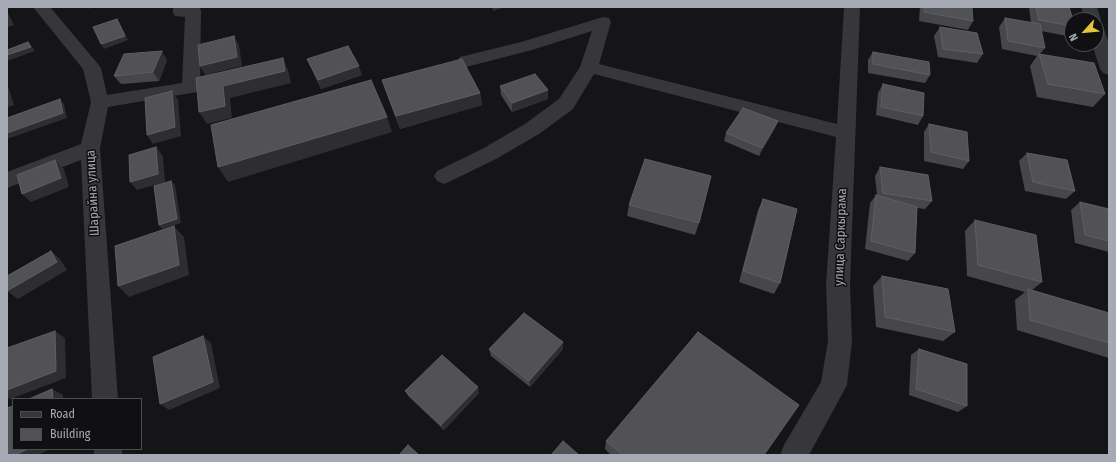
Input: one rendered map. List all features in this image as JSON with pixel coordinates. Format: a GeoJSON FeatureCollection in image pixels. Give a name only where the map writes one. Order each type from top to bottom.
{"type":"FeatureCollection","features":[{"type":"Feature","properties":{"kind":"street","name":"Шарайна улица"},"geometry":{"type":"LineString","coordinates":[[41,7],[92,68],[100,102],[90,148],[105,398]]}},
{"type":"Feature","properties":{"kind":"street"},"geometry":{"type":"LineString","coordinates":[[100,102],[191,88],[193,10],[181,13],[181,7]]}},
{"type":"Feature","properties":{"kind":"street","name":"улица Саркырама"},"geometry":{"type":"LineString","coordinates":[[794,455],[834,385],[840,341],[838,285],[852,7]]}},
{"type":"Feature","properties":{"kind":"street"},"geometry":{"type":"LineString","coordinates":[[466,61],[526,46],[605,14]]}},
{"type":"Feature","properties":{"kind":"street"},"geometry":{"type":"LineString","coordinates":[[444,176],[489,154],[532,129],[566,104],[589,67],[605,14]]}},
{"type":"Feature","properties":{"kind":"street"},"geometry":{"type":"LineString","coordinates":[[1103,52],[1109,69]]}},
{"type":"Feature","properties":{"kind":"street"},"geometry":{"type":"LineString","coordinates":[[589,67],[846,133]]}},
{"type":"Feature","properties":{"kind":"street"},"geometry":{"type":"LineString","coordinates":[[7,180],[90,148]]}},
{"type":"Feature","properties":{"kind":"building"},"geometry":{"type":"Polygon","coordinates":[[[924,7],[972,8],[973,21],[924,12],[924,7]]]}},
{"type":"Feature","properties":{"kind":"building"},"geometry":{"type":"Polygon","coordinates":[[[1036,7],[1069,7],[1071,12],[1064,12],[1064,25],[1039,20],[1036,7]]]}},
{"type":"Feature","properties":{"kind":"building"},"geometry":{"type":"Polygon","coordinates":[[[1005,18],[1040,24],[1045,48],[1008,41],[1005,18]]]}},
{"type":"Feature","properties":{"kind":"building"},"geometry":{"type":"Polygon","coordinates":[[[117,19],[125,36],[101,44],[93,27],[117,19]]]}},
{"type":"Feature","properties":{"kind":"building"},"geometry":{"type":"Polygon","coordinates":[[[940,27],[977,33],[983,54],[943,49],[940,27]]]}},
{"type":"Feature","properties":{"kind":"building"},"geometry":{"type":"Polygon","coordinates":[[[234,36],[237,57],[200,66],[198,45],[234,36]]]}},
{"type":"Feature","properties":{"kind":"building"},"geometry":{"type":"Polygon","coordinates":[[[28,42],[31,47],[7,55],[7,50],[28,42]]]}},
{"type":"Feature","properties":{"kind":"building"},"geometry":{"type":"Polygon","coordinates":[[[348,46],[359,66],[318,80],[307,59],[348,46]]]}},
{"type":"Feature","properties":{"kind":"building"},"geometry":{"type":"Polygon","coordinates":[[[162,51],[153,72],[114,76],[124,54],[162,51]]]}},
{"type":"Feature","properties":{"kind":"building"},"geometry":{"type":"Polygon","coordinates":[[[873,52],[929,62],[930,75],[873,64],[873,52]]]}},
{"type":"Feature","properties":{"kind":"building"},"geometry":{"type":"Polygon","coordinates":[[[1039,54],[1094,63],[1105,94],[1048,84],[1039,54]]]}},
{"type":"Feature","properties":{"kind":"building"},"geometry":{"type":"Polygon","coordinates":[[[283,58],[285,71],[223,86],[225,106],[199,112],[196,78],[283,58]]]}},
{"type":"Feature","properties":{"kind":"building"},"geometry":{"type":"Polygon","coordinates":[[[462,59],[480,93],[396,116],[382,80],[462,59]]]}},
{"type":"Feature","properties":{"kind":"building"},"geometry":{"type":"Polygon","coordinates":[[[535,74],[548,90],[512,103],[500,86],[535,74]]]}},
{"type":"Feature","properties":{"kind":"building"},"geometry":{"type":"Polygon","coordinates":[[[371,80],[387,117],[218,167],[211,125],[371,80]]]}},
{"type":"Feature","properties":{"kind":"building"},"geometry":{"type":"Polygon","coordinates":[[[883,84],[924,93],[923,116],[881,107],[883,84]]]}},
{"type":"Feature","properties":{"kind":"building"},"geometry":{"type":"Polygon","coordinates":[[[172,91],[175,127],[147,135],[145,98],[172,91]]]}},
{"type":"Feature","properties":{"kind":"building"},"geometry":{"type":"Polygon","coordinates":[[[60,99],[63,113],[7,133],[7,118],[60,99]]]}},
{"type":"Feature","properties":{"kind":"building"},"geometry":{"type":"Polygon","coordinates":[[[743,108],[778,121],[762,148],[726,133],[743,108]]]}},
{"type":"Feature","properties":{"kind":"building"},"geometry":{"type":"Polygon","coordinates":[[[929,124],[967,132],[969,161],[931,152],[929,124]]]}},
{"type":"Feature","properties":{"kind":"building"},"geometry":{"type":"Polygon","coordinates":[[[156,147],[158,174],[130,182],[129,155],[156,147]]]}},
{"type":"Feature","properties":{"kind":"building"},"geometry":{"type":"Polygon","coordinates":[[[1027,153],[1067,160],[1075,191],[1033,182],[1027,153]]]}},
{"type":"Feature","properties":{"kind":"building"},"geometry":{"type":"Polygon","coordinates":[[[645,159],[711,176],[699,223],[629,205],[645,159]]]}},
{"type":"Feature","properties":{"kind":"building"},"geometry":{"type":"Polygon","coordinates":[[[55,160],[61,178],[22,194],[17,175],[55,160]]]}},
{"type":"Feature","properties":{"kind":"building"},"geometry":{"type":"Polygon","coordinates":[[[880,167],[928,175],[932,201],[883,193],[880,167]]]}},
{"type":"Feature","properties":{"kind":"building"},"geometry":{"type":"Polygon","coordinates":[[[171,181],[177,219],[159,225],[154,186],[171,181]]]}},
{"type":"Feature","properties":{"kind":"building"},"geometry":{"type":"Polygon","coordinates":[[[876,195],[917,207],[915,253],[871,241],[876,195]]]}},
{"type":"Feature","properties":{"kind":"building"},"geometry":{"type":"Polygon","coordinates":[[[763,199],[797,209],[780,283],[743,271],[763,199]]]}},
{"type":"Feature","properties":{"kind":"building"},"geometry":{"type":"Polygon","coordinates":[[[1080,202],[1109,209],[1109,241],[1085,235],[1080,202]]]}},
{"type":"Feature","properties":{"kind":"building"},"geometry":{"type":"Polygon","coordinates":[[[975,220],[1036,235],[1042,282],[978,265],[975,220]]]}},
{"type":"Feature","properties":{"kind":"building"},"geometry":{"type":"Polygon","coordinates":[[[174,226],[179,265],[118,286],[115,246],[174,226]]]}},
{"type":"Feature","properties":{"kind":"building"},"geometry":{"type":"Polygon","coordinates":[[[51,251],[57,262],[7,291],[7,276],[51,251]]]}},
{"type":"Feature","properties":{"kind":"building"},"geometry":{"type":"Polygon","coordinates":[[[882,276],[948,289],[955,332],[885,317],[882,276]]]}},
{"type":"Feature","properties":{"kind":"building"},"geometry":{"type":"Polygon","coordinates":[[[1028,289],[1109,313],[1109,343],[1030,320],[1028,289]]]}},
{"type":"Feature","properties":{"kind":"building"},"geometry":{"type":"Polygon","coordinates":[[[524,313],[563,342],[529,381],[489,349],[524,313]]]}},
{"type":"Feature","properties":{"kind":"building"},"geometry":{"type":"Polygon","coordinates":[[[55,331],[56,371],[7,390],[7,348],[55,331]]]}},
{"type":"Feature","properties":{"kind":"building"},"geometry":{"type":"Polygon","coordinates":[[[698,332],[799,405],[764,455],[623,455],[606,441],[698,332]]]}},
{"type":"Feature","properties":{"kind":"building"},"geometry":{"type":"Polygon","coordinates":[[[203,336],[213,382],[160,404],[153,357],[203,336]]]}},
{"type":"Feature","properties":{"kind":"building"},"geometry":{"type":"Polygon","coordinates":[[[919,349],[967,364],[967,406],[916,389],[919,349]]]}},
{"type":"Feature","properties":{"kind":"building"},"geometry":{"type":"Polygon","coordinates":[[[442,355],[478,387],[441,425],[405,391],[442,355]]]}},
{"type":"Feature","properties":{"kind":"building"},"geometry":{"type":"Polygon","coordinates":[[[52,389],[53,398],[31,398],[52,389]]]}},
{"type":"Feature","properties":{"kind":"building"},"geometry":{"type":"Polygon","coordinates":[[[12,406],[12,450],[26,450],[15,455],[7,455],[7,408],[12,406]]]}},
{"type":"Feature","properties":{"kind":"building"},"geometry":{"type":"Polygon","coordinates":[[[563,441],[579,455],[551,455],[563,441]]]}},
{"type":"Feature","properties":{"kind":"building"},"geometry":{"type":"Polygon","coordinates":[[[408,445],[419,455],[399,455],[408,445]]]}}]}
